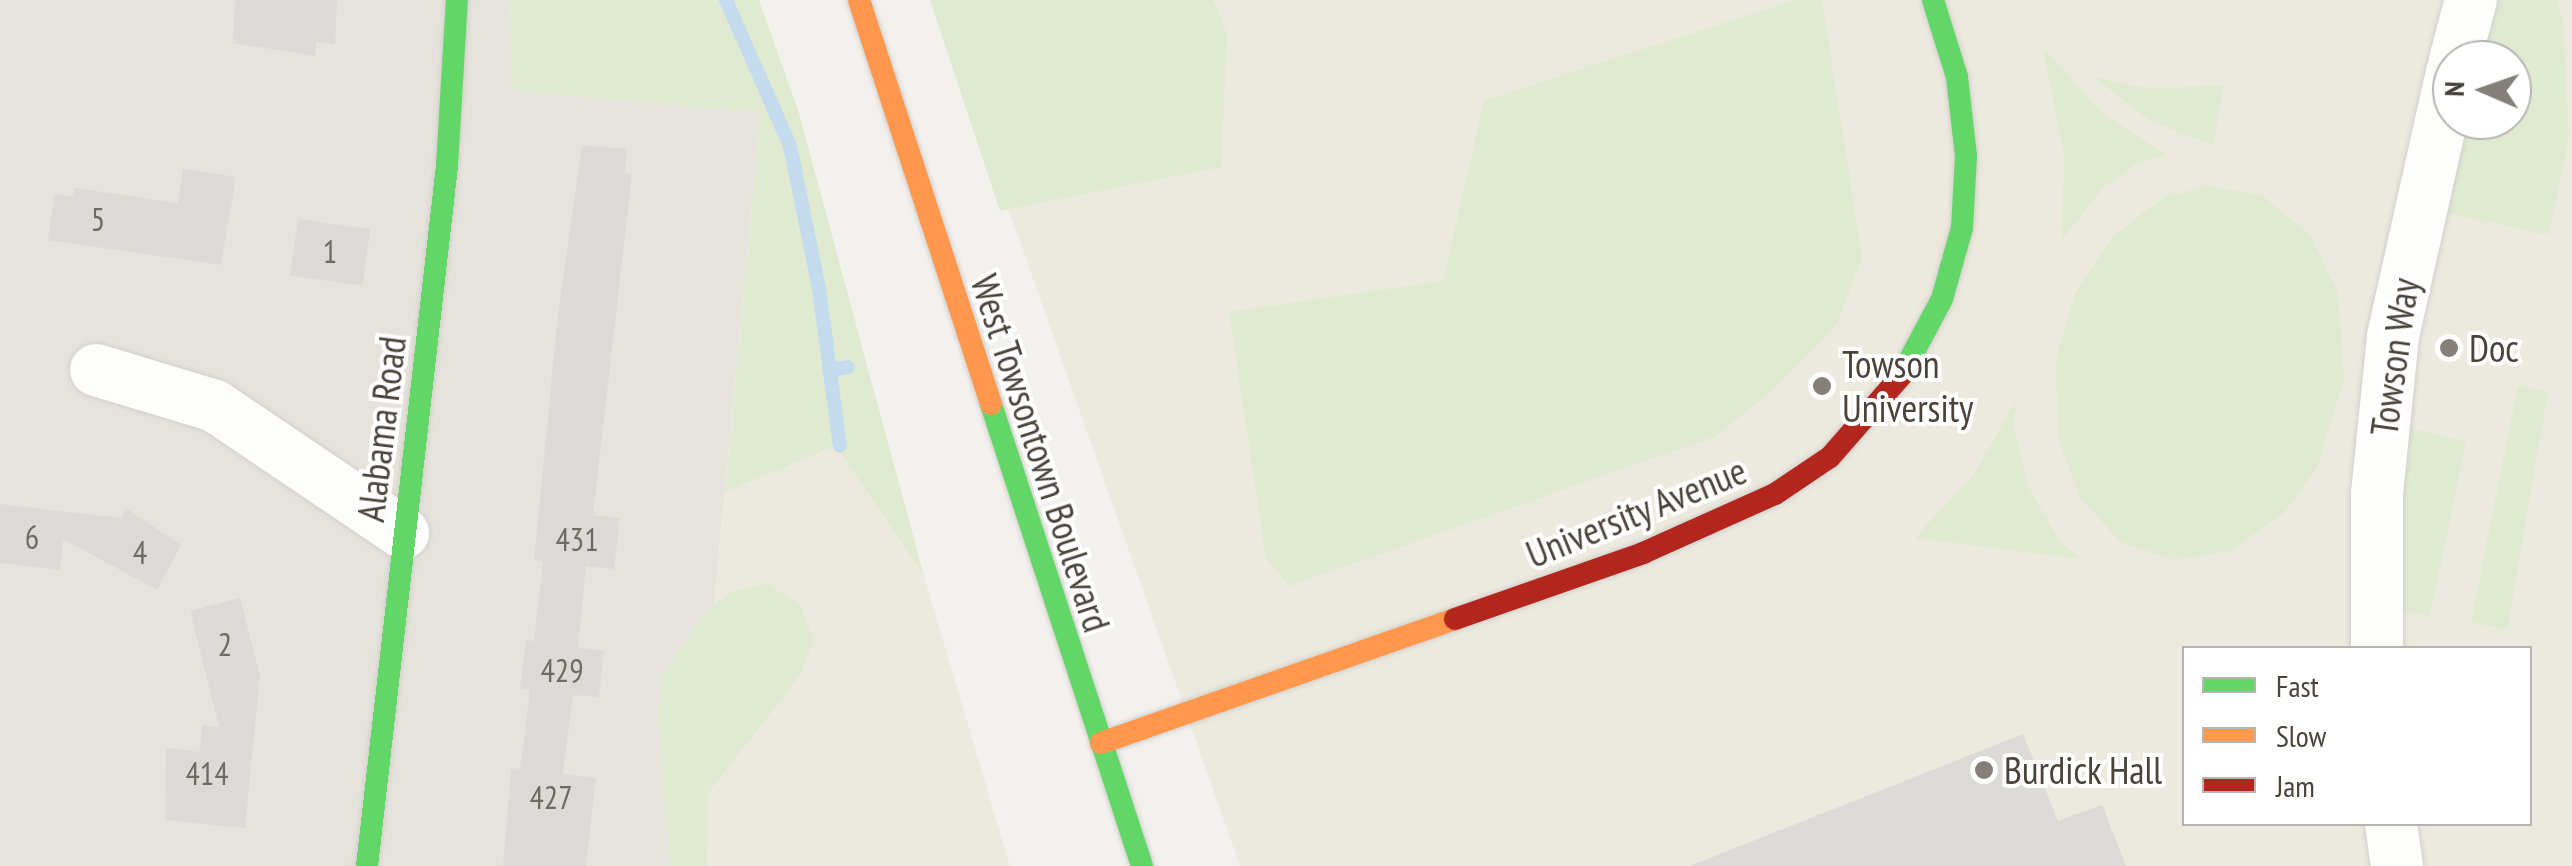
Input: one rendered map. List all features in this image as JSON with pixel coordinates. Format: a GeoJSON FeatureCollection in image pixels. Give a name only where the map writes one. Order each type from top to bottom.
{"type":"FeatureCollection","features":[{"type":"Feature","properties":{"kind":"street","name":"Alabama Road"},"geometry":{"type":"LineString","coordinates":[[367,866],[448,166],[457,0]]}},
{"type":"Feature","properties":{"kind":"street","name":"West Towsontown Boulevard"},"geometry":{"type":"LineString","coordinates":[[848,0],[875,62]]}},
{"type":"Feature","properties":{"kind":"street","name":"West Towsontown Boulevard"},"geometry":{"type":"LineString","coordinates":[[859,0],[875,62],[1142,866]]}},
{"type":"Feature","properties":{"kind":"street","name":"University Avenue"},"geometry":{"type":"LineString","coordinates":[[1101,743],[1643,553],[1760,502],[1830,457],[1880,408],[1911,362],[1942,299],[1962,228],[1966,156],[1958,76],[1934,0]]}},
{"type":"Feature","properties":{"kind":"street"},"geometry":{"type":"LineString","coordinates":[[2460,40],[2471,0]]}},
{"type":"Feature","properties":{"kind":"street","name":"Towson Way"},"geometry":{"type":"LineString","coordinates":[[2377,646],[2377,494],[2393,336],[2437,140]]}},
{"type":"Feature","properties":{"kind":"street"},"geometry":{"type":"LineString","coordinates":[[96,370],[215,406],[404,534]]}},
{"type":"Feature","properties":{"kind":"street"},"geometry":{"type":"LineString","coordinates":[[2391,826],[2396,866]]}},
{"type":"Feature","properties":{"kind":"shaded area"},"geometry":{"type":"Polygon","coordinates":[[[0,0],[509,0],[514,91],[761,112],[689,866],[0,866],[0,0]]]}},
{"type":"Feature","properties":{"kind":"shaded area","name":"Towson University"},"geometry":{"type":"Polygon","coordinates":[[[935,0],[2572,0],[2572,866],[1240,866],[935,0]]]}},
{"type":"Feature","properties":{"kind":"shaded area"},"geometry":{"type":"Polygon","coordinates":[[[836,446],[924,576],[1010,866],[689,866],[725,492],[836,446]]]}},
{"type":"Feature","properties":{"kind":"green space"},"geometry":{"type":"Polygon","coordinates":[[[509,0],[759,0],[799,113],[924,576],[836,446],[725,492],[761,112],[513,91],[509,0]]]}},
{"type":"Feature","properties":{"kind":"green space"},"geometry":{"type":"Polygon","coordinates":[[[930,0],[1213,0],[1227,34],[1221,167],[1000,211],[930,0]]]}},
{"type":"Feature","properties":{"kind":"green space"},"geometry":{"type":"Polygon","coordinates":[[[1795,0],[1822,0],[1862,257],[1837,324],[1775,388],[1714,437],[1289,586],[1266,558],[1229,312],[1443,281],[1484,101],[1795,0]]]}},
{"type":"Feature","properties":{"kind":"green space"},"geometry":{"type":"Polygon","coordinates":[[[2491,0],[2556,0],[2563,20],[2569,138],[2549,235],[2439,211],[2455,140],[2532,140],[2532,40],[2480,40],[2491,0]]]}},
{"type":"Feature","properties":{"kind":"green space"},"geometry":{"type":"Polygon","coordinates":[[[2043,48],[2102,113],[2167,155],[2137,164],[2104,187],[2062,239],[2064,155],[2043,48]]]}},
{"type":"Feature","properties":{"kind":"green space"},"geometry":{"type":"Polygon","coordinates":[[[2094,77],[2150,89],[2224,85],[2213,145],[2150,121],[2094,77]]]}},
{"type":"Feature","properties":{"kind":"green space"},"geometry":{"type":"Polygon","coordinates":[[[2208,186],[2263,196],[2311,236],[2338,294],[2344,379],[2317,468],[2284,513],[2230,551],[2174,560],[2121,542],[2081,499],[2058,438],[2056,359],[2075,293],[2113,236],[2165,197],[2208,186]]]}},
{"type":"Feature","properties":{"kind":"green space"},"geometry":{"type":"Polygon","coordinates":[[[2518,386],[2548,392],[2507,630],[2471,622],[2518,386]]]}},
{"type":"Feature","properties":{"kind":"green space"},"geometry":{"type":"Polygon","coordinates":[[[2016,401],[2013,423],[2028,486],[2058,539],[2081,559],[1915,538],[1974,474],[2016,401]]]}},
{"type":"Feature","properties":{"kind":"green space"},"geometry":{"type":"Polygon","coordinates":[[[2405,427],[2466,442],[2430,616],[2398,610],[2405,427]]]}},
{"type":"Feature","properties":{"kind":"green space"},"geometry":{"type":"Polygon","coordinates":[[[768,584],[800,605],[814,640],[800,675],[708,793],[707,866],[670,866],[658,712],[663,675],[704,613],[733,591],[768,584]]]}},
{"type":"Feature","properties":{"kind":"building"},"geometry":{"type":"Polygon","coordinates":[[[235,0],[337,0],[335,44],[316,42],[315,56],[233,43],[235,0]]]}},
{"type":"Feature","properties":{"kind":"building"},"geometry":{"type":"Polygon","coordinates":[[[582,145],[627,149],[625,173],[632,174],[593,515],[620,518],[614,569],[586,566],[578,648],[604,650],[599,697],[573,695],[563,774],[596,778],[586,866],[503,866],[511,768],[520,769],[530,690],[520,689],[526,640],[534,641],[543,561],[534,560],[558,314],[582,145]]]}},
{"type":"Feature","properties":{"kind":"building"},"geometry":{"type":"Polygon","coordinates":[[[183,169],[236,177],[221,265],[48,240],[54,194],[73,197],[74,188],[178,203],[183,169]]]}},
{"type":"Feature","properties":{"kind":"building"},"geometry":{"type":"Polygon","coordinates":[[[298,219],[370,229],[362,286],[290,275],[298,219]]]}},
{"type":"Feature","properties":{"kind":"building"},"geometry":{"type":"Polygon","coordinates":[[[0,504],[121,518],[126,508],[181,545],[157,590],[63,539],[60,570],[0,563],[0,504]]]}},
{"type":"Feature","properties":{"kind":"building"},"geometry":{"type":"Polygon","coordinates":[[[240,598],[260,676],[245,828],[165,820],[166,748],[200,752],[202,725],[219,727],[190,611],[240,598]]]}},
{"type":"Feature","properties":{"kind":"building","name":"Burdick Hall"},"geometry":{"type":"Polygon","coordinates":[[[2023,734],[2058,821],[2102,805],[2126,866],[1690,866],[2023,734]]]}},
{"type":"Feature","properties":{"kind":"waterway"},"geometry":{"type":"LineString","coordinates":[[726,0],[790,146],[819,289],[840,446]]}},
{"type":"Feature","properties":{"kind":"waterway"},"geometry":{"type":"LineString","coordinates":[[830,370],[848,367]]}},
{"type":"Feature","properties":{"kind":"traffic: fast"},"geometry":{"type":"LineString","coordinates":[[367,866],[447,166],[457,0]]}},
{"type":"Feature","properties":{"kind":"traffic: fast"},"geometry":{"type":"LineString","coordinates":[[1901,376],[1942,299],[1962,228],[1966,156],[1957,77],[1933,0]]}},
{"type":"Feature","properties":{"kind":"traffic: fast"},"geometry":{"type":"LineString","coordinates":[[991,404],[1142,866]]}},
{"type":"Feature","properties":{"kind":"traffic: slow"},"geometry":{"type":"LineString","coordinates":[[859,0],[991,404]]}},
{"type":"Feature","properties":{"kind":"traffic: slow"},"geometry":{"type":"LineString","coordinates":[[1101,743],[1455,619]]}},
{"type":"Feature","properties":{"kind":"traffic: jam"},"geometry":{"type":"LineString","coordinates":[[1455,619],[1643,553],[1775,494],[1830,457],[1901,376]]}},
{"type":"Feature","properties":{"kind":"place","name":"Doc"},"geometry":{"type":"Point","coordinates":[2449,348]}},
{"type":"Feature","properties":{"kind":"place","name":"Towson University"},"geometry":{"type":"Point","coordinates":[1822,386]}},
{"type":"Feature","properties":{"kind":"place","name":"Burdick Hall"},"geometry":{"type":"Point","coordinates":[1984,770]}}]}
